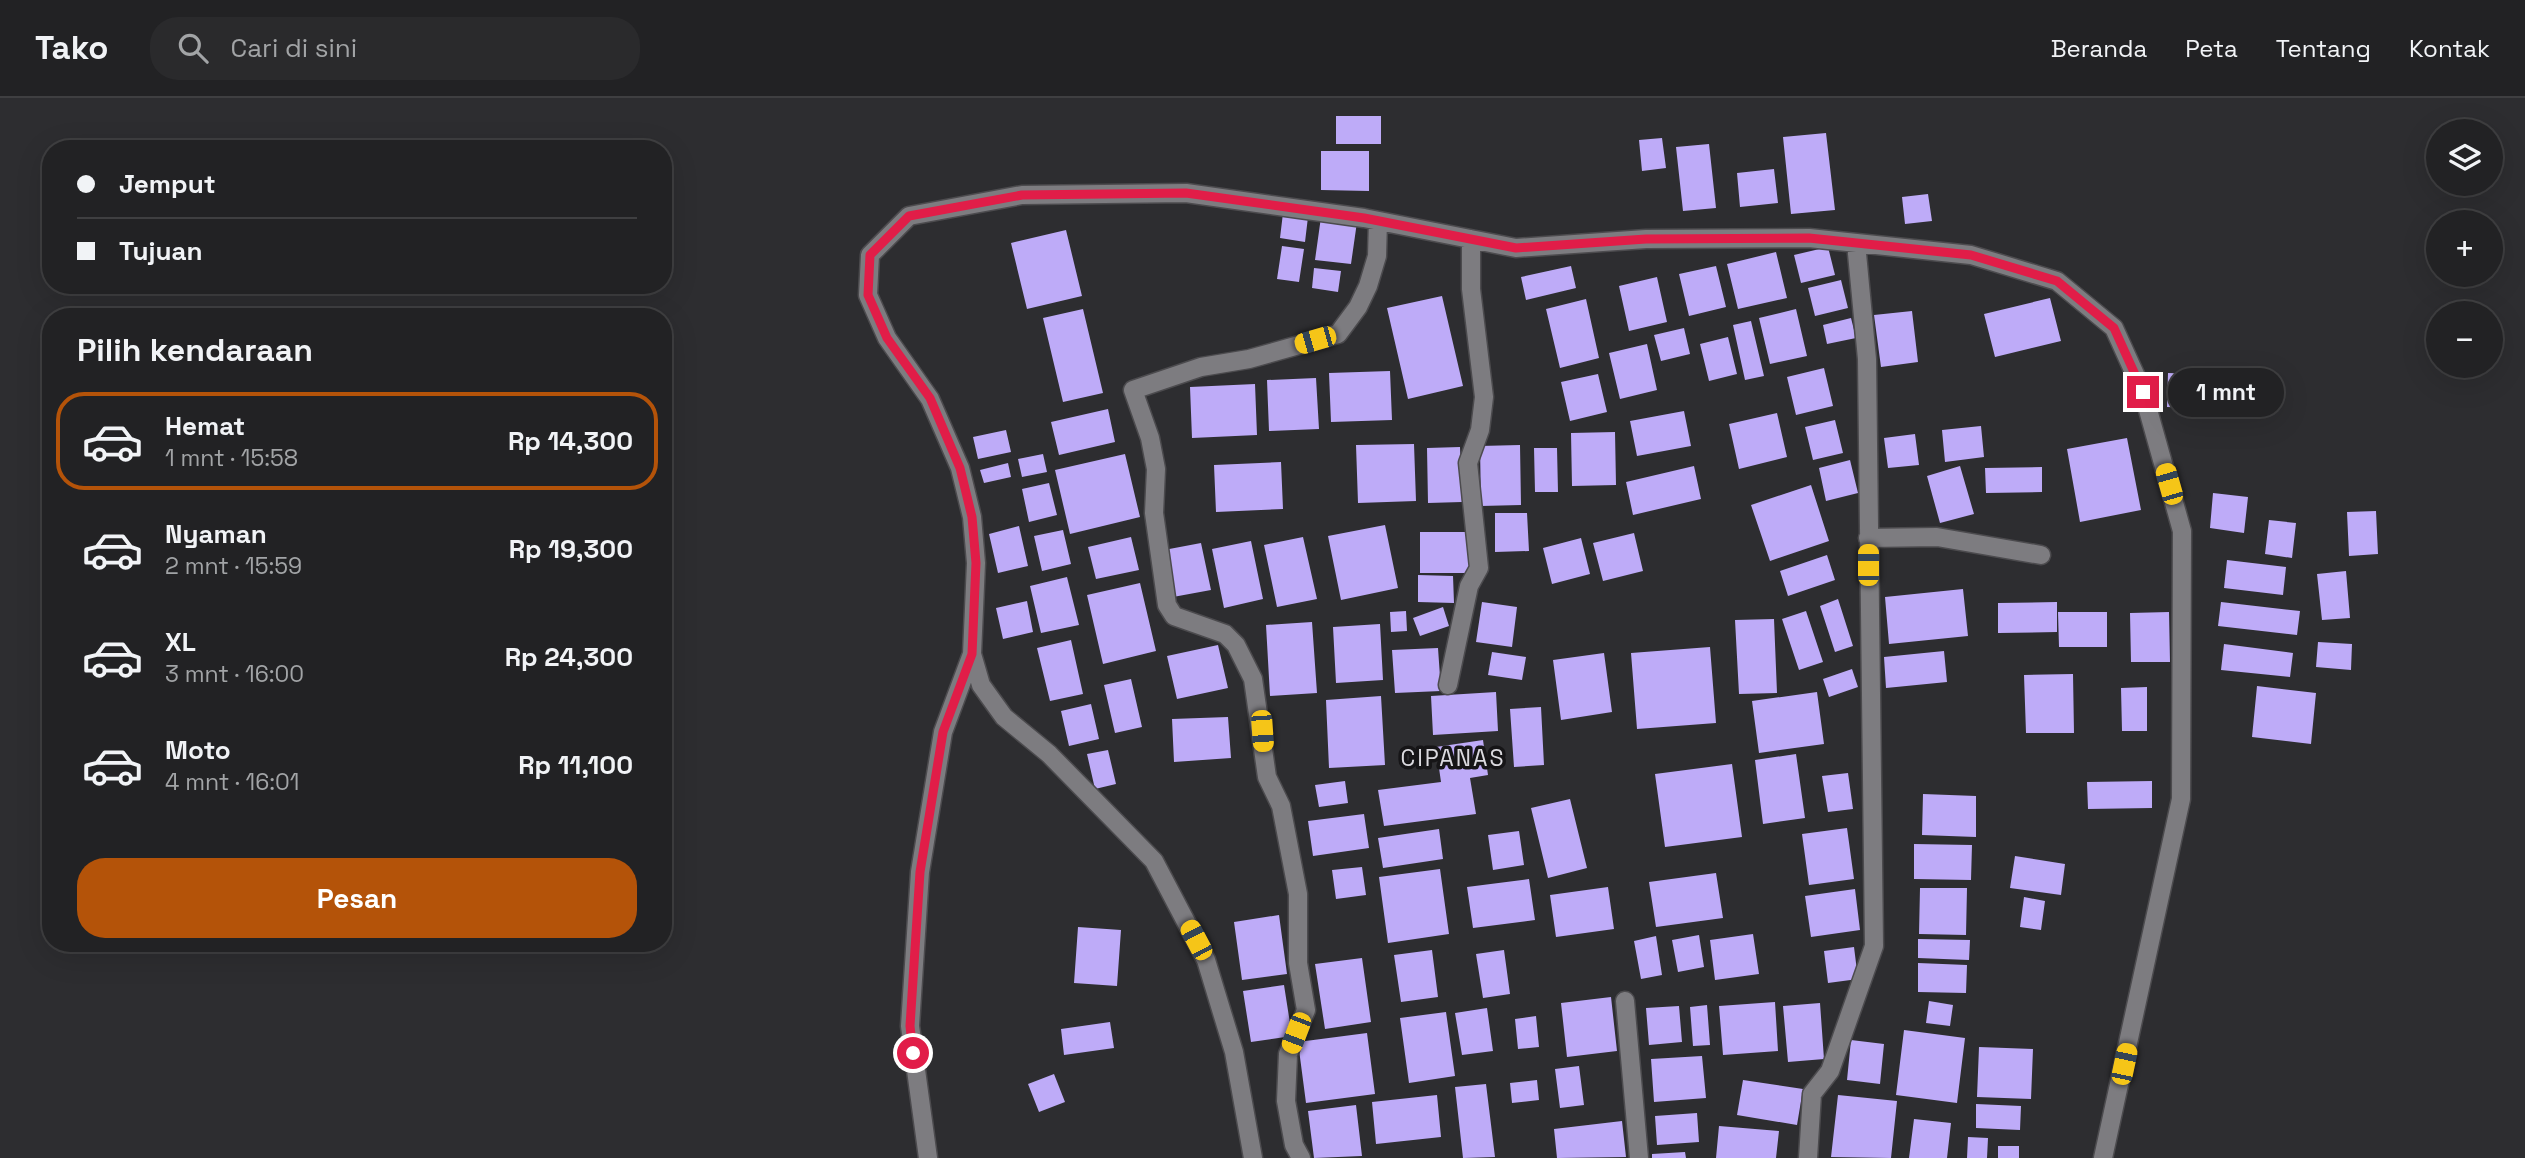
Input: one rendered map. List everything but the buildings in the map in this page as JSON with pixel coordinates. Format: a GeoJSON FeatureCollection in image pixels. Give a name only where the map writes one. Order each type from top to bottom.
{"type":"FeatureCollection","features":[{"type":"Feature","properties":{"kind":"street"},"geometry":{"type":"LineString","coordinates":[[928,1158],[910,1026],[920,872],[943,732],[972,654],[976,563],[972,517],[963,480],[930,398],[887,338],[868,295],[870,255],[909,216],[1022,195],[1186,193],[1378,222],[1516,248],[1646,239],[1809,238],[1971,255],[2057,281],[2114,328],[2143,392],[2182,531],[2181,799],[2103,1158]]}},
{"type":"Feature","properties":{"kind":"street"},"geometry":{"type":"LineString","coordinates":[[1301,1158],[1294,1145],[1286,1101],[1288,1054],[1306,1010],[1298,963],[1298,894],[1281,806],[1267,778],[1261,713],[1254,678],[1237,645],[1225,634],[1174,616],[1167,606],[1154,513],[1156,469],[1150,438],[1133,390],[1201,368],[1249,359],[1338,334],[1358,307],[1368,286],[1377,256],[1378,222]]}},
{"type":"Feature","properties":{"kind":"street"},"geometry":{"type":"LineString","coordinates":[[1448,685],[1469,586],[1479,568],[1468,463],[1480,430],[1484,397],[1471,289],[1471,239]]}},
{"type":"Feature","properties":{"kind":"street"},"geometry":{"type":"LineString","coordinates":[[1808,1158],[1812,1094],[1830,1071],[1874,946],[1867,359],[1856,243]]}},
{"type":"Feature","properties":{"kind":"street"},"geometry":{"type":"LineString","coordinates":[[1868,538],[1937,537],[2041,555]]}},
{"type":"Feature","properties":{"kind":"street"},"geometry":{"type":"LineString","coordinates":[[972,654],[981,685],[1004,717],[1049,754],[1154,861],[1206,960],[1234,1052],[1253,1158]]}},
{"type":"Feature","properties":{"kind":"street"},"geometry":{"type":"LineString","coordinates":[[1625,1001],[1639,1158]]}},
{"type":"Feature","properties":{"kind":"district","name":"CIPANAS"},"geometry":{"type":"Point","coordinates":[1453,758]}},
{"type":"Feature","properties":{"kind":"route"},"geometry":{"type":"LineString","coordinates":[[913,1053],[910,1026],[920,872],[943,732],[972,654],[976,563],[972,517],[960,468],[930,398],[887,338],[868,295],[870,255],[909,216],[1022,195],[1186,193],[1364,218],[1516,248],[1646,239],[1809,238],[1971,255],[2057,281],[2114,328],[2143,392]]}}]}
